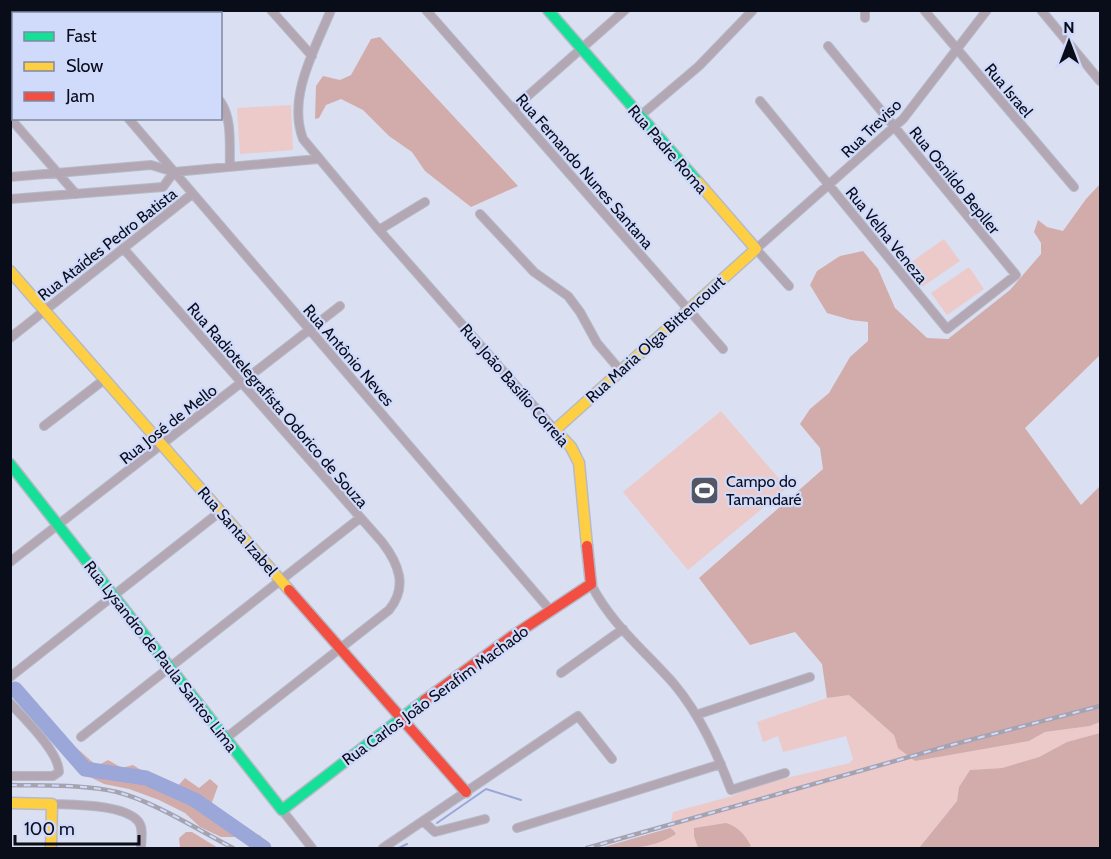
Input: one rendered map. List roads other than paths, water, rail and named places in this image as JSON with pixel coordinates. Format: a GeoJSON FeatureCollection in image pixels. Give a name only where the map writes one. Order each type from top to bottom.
{"type":"FeatureCollection","features":[{"type":"Feature","properties":{"kind":"street"},"geometry":{"type":"LineString","coordinates":[[271,10],[312,57]]}},
{"type":"Feature","properties":{"kind":"street","name":"Rua João Basílio Correia"},"geometry":{"type":"LineString","coordinates":[[331,10],[301,91],[297,122],[303,139],[379,230],[571,447],[579,463],[591,584],[604,606],[676,686],[696,715],[731,790],[786,773]]}},
{"type":"Feature","properties":{"kind":"street","name":"Rua Fernando Nunes Santana"},"geometry":{"type":"LineString","coordinates":[[426,10],[723,349]]}},
{"type":"Feature","properties":{"kind":"street","name":"Rua Padre Roma"},"geometry":{"type":"LineString","coordinates":[[548,10],[789,286]]}},
{"type":"Feature","properties":{"kind":"street"},"geometry":{"type":"LineString","coordinates":[[513,109],[625,10]]}},
{"type":"Feature","properties":{"kind":"street"},"geometry":{"type":"LineString","coordinates":[[640,116],[699,66],[753,10]]}},
{"type":"Feature","properties":{"kind":"street","name":"Rua Israel"},"geometry":{"type":"LineString","coordinates":[[924,10],[1074,187]]}},
{"type":"Feature","properties":{"kind":"street","name":"Rua Treviso"},"geometry":{"type":"LineString","coordinates":[[756,249],[895,128],[987,10]]}},
{"type":"Feature","properties":{"kind":"street"},"geometry":{"type":"LineString","coordinates":[[1041,10],[1101,81]]}},
{"type":"Feature","properties":{"kind":"street","name":"Rua Osnildo Bepller"},"geometry":{"type":"LineString","coordinates":[[828,46],[1016,275],[946,330]]}},
{"type":"Feature","properties":{"kind":"street","name":"Rua Velha Veneza"},"geometry":{"type":"LineString","coordinates":[[760,101],[946,330]]}},
{"type":"Feature","properties":{"kind":"street"},"geometry":{"type":"LineString","coordinates":[[222,104],[227,113],[230,167]]}},
{"type":"Feature","properties":{"kind":"street"},"geometry":{"type":"LineString","coordinates":[[10,118],[76,194]]}},
{"type":"Feature","properties":{"kind":"street","name":"Rua Antônio Neves"},"geometry":{"type":"LineString","coordinates":[[130,120],[550,610]]}},
{"type":"Feature","properties":{"kind":"street"},"geometry":{"type":"LineString","coordinates":[[10,177],[152,165],[174,172],[318,159]]}},
{"type":"Feature","properties":{"kind":"street"},"geometry":{"type":"LineString","coordinates":[[10,199],[163,187],[174,172]]}},
{"type":"Feature","properties":{"kind":"street","name":"Rua Ataídes Pedro Batista"},"geometry":{"type":"LineString","coordinates":[[10,338],[192,194]]}},
{"type":"Feature","properties":{"kind":"street"},"geometry":{"type":"LineString","coordinates":[[379,230],[425,202]]}},
{"type":"Feature","properties":{"kind":"street"},"geometry":{"type":"LineString","coordinates":[[480,214],[534,272],[568,296],[580,312],[597,343],[620,370]]}},
{"type":"Feature","properties":{"kind":"street","name":"Rua Radiotelegrafista Odorico de Souza"},"geometry":{"type":"LineString","coordinates":[[123,248],[389,551],[398,568],[401,585],[399,595],[389,610],[340,648]]}},
{"type":"Feature","properties":{"kind":"street","name":"Rua Maria Olga Bittencourt"},"geometry":{"type":"LineString","coordinates":[[555,430],[756,249]]}},
{"type":"Feature","properties":{"kind":"street","name":"Rua Santa Izabel"},"geometry":{"type":"LineString","coordinates":[[10,271],[466,792]]}},
{"type":"Feature","properties":{"kind":"street","name":"Rua José de Mello"},"geometry":{"type":"LineString","coordinates":[[10,562],[340,306]]}},
{"type":"Feature","properties":{"kind":"street"},"geometry":{"type":"LineString","coordinates":[[44,426],[105,379]]}},
{"type":"Feature","properties":{"kind":"street","name":"Rua Lysandro de Paula Santos Lima"},"geometry":{"type":"LineString","coordinates":[[10,464],[312,849]]}},
{"type":"Feature","properties":{"kind":"street"},"geometry":{"type":"LineString","coordinates":[[10,677],[115,597],[221,511]]}},
{"type":"Feature","properties":{"kind":"street"},"geometry":{"type":"LineString","coordinates":[[81,737],[360,519]]}},
{"type":"Feature","properties":{"kind":"street","name":"Rua Carlos João Serafim Machado"},"geometry":{"type":"LineString","coordinates":[[282,810],[400,717],[550,610],[591,584]]}},
{"type":"Feature","properties":{"kind":"street"},"geometry":{"type":"LineString","coordinates":[[561,673],[623,629]]}},
{"type":"Feature","properties":{"kind":"street"},"geometry":{"type":"LineString","coordinates":[[226,738],[340,648]]}},
{"type":"Feature","properties":{"kind":"street"},"geometry":{"type":"LineString","coordinates":[[696,715],[810,677]]}},
{"type":"Feature","properties":{"kind":"street"},"geometry":{"type":"LineString","coordinates":[[10,703],[55,756],[59,767],[59,772],[53,776],[11,776]]}},
{"type":"Feature","properties":{"kind":"street"},"geometry":{"type":"LineString","coordinates":[[383,849],[578,716],[612,759]]}},
{"type":"Feature","properties":{"kind":"street"},"geometry":{"type":"LineString","coordinates":[[518,828],[721,765]]}},
{"type":"Feature","properties":{"kind":"street"},"geometry":{"type":"LineString","coordinates":[[10,802],[111,809],[128,815],[138,821],[142,828],[141,849]]}},
{"type":"Feature","properties":{"kind":"street"},"geometry":{"type":"LineString","coordinates":[[51,849],[52,804]]}},
{"type":"Feature","properties":{"kind":"street"},"geometry":{"type":"LineString","coordinates":[[423,821],[435,831],[485,819]]}},
{"type":"Feature","properties":{"kind":"waterway"},"geometry":{"type":"LineString","coordinates":[[15,689],[85,769],[146,778],[195,800],[264,848]]}},
{"type":"Feature","properties":{"kind":"waterway"},"geometry":{"type":"LineString","coordinates":[[437,823],[486,789],[521,800]]}},
{"type":"Feature","properties":{"kind":"waterway"},"geometry":{"type":"LineString","coordinates":[[399,848],[407,844]]}},
{"type":"Feature","properties":{"kind":"railway"},"geometry":{"type":"LineString","coordinates":[[587,848],[955,744],[1100,706]]}},
{"type":"Feature","properties":{"kind":"railway"},"geometry":{"type":"LineString","coordinates":[[10,785],[77,787],[117,792],[161,809],[233,848]]}},
{"type":"Feature","properties":{"kind":"place","name":"Campo do Tamandaré"},"geometry":{"type":"Point","coordinates":[705,490]}}]}
